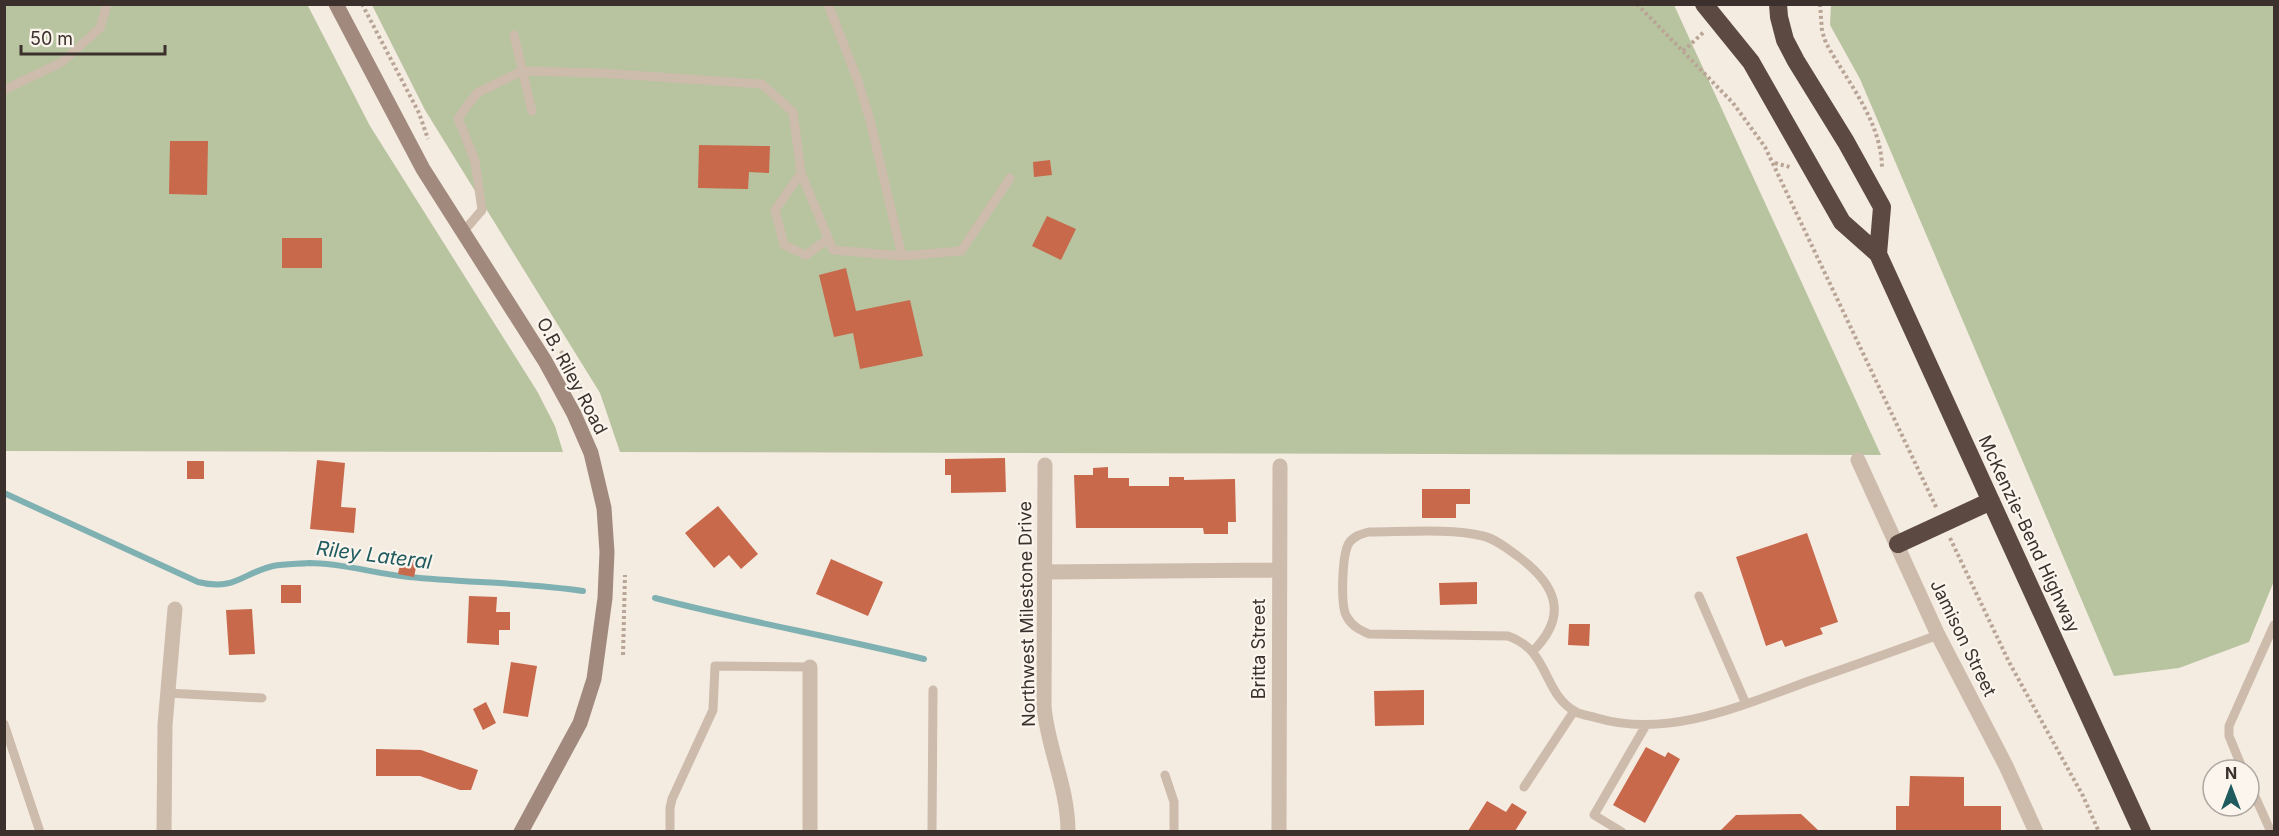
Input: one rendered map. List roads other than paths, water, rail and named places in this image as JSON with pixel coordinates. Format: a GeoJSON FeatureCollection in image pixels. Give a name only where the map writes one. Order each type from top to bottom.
{"type":"FeatureCollection","features":[{"type":"Feature","properties":{"kind":"highway","name":"McKenzie-Bend Highway"},"geometry":{"type":"LineString","coordinates":[[1704,4],[1751,62],[1842,222],[1878,254],[2142,831]]}},
{"type":"Feature","properties":{"kind":"highway","name":"McKenzie-Bend Highway"},"geometry":{"type":"LineString","coordinates":[[1778,4],[1785,40],[1846,142],[1881,207],[1878,254]]}},
{"type":"Feature","properties":{"kind":"highway"},"geometry":{"type":"LineString","coordinates":[[1898,544],[1991,501]]}},
{"type":"Feature","properties":{"kind":"street","name":"O.B. Riley Road"},"geometry":{"type":"LineString","coordinates":[[336,4],[423,169],[545,361],[574,414],[591,453],[604,508],[607,552],[606,598],[594,679],[580,723],[521,831]]}},
{"type":"Feature","properties":{"kind":"street","name":"Jamison Street"},"geometry":{"type":"LineString","coordinates":[[1858,460],[1938,635],[2006,766],[2036,831]]}},
{"type":"Feature","properties":{"kind":"street","name":"Northwest Milestone Drive"},"geometry":{"type":"LineString","coordinates":[[1044,465],[1046,729],[1064,788],[1068,831]]}},
{"type":"Feature","properties":{"kind":"street","name":"Britta Street"},"geometry":{"type":"LineString","coordinates":[[1279,831],[1280,466]]}},
{"type":"Feature","properties":{"kind":"street"},"geometry":{"type":"LineString","coordinates":[[1044,572],[1279,570]]}},
{"type":"Feature","properties":{"kind":"street"},"geometry":{"type":"LineString","coordinates":[[164,831],[167,693],[175,609]]}},
{"type":"Feature","properties":{"kind":"street"},"geometry":{"type":"LineString","coordinates":[[810,667],[810,831]]}},
{"type":"Feature","properties":{"kind":"lane"},"geometry":{"type":"LineString","coordinates":[[4,90],[63,62],[100,28],[107,4]]}},
{"type":"Feature","properties":{"kind":"lane"},"geometry":{"type":"LineString","coordinates":[[828,4],[858,81],[870,120],[902,256]]}},
{"type":"Feature","properties":{"kind":"lane"},"geometry":{"type":"LineString","coordinates":[[514,35],[532,111]]}},
{"type":"Feature","properties":{"kind":"lane"},"geometry":{"type":"LineString","coordinates":[[463,232],[482,210],[475,161],[458,118],[477,93],[522,71],[600,73],[762,84],[793,112],[801,173],[833,250],[902,256],[961,251],[1010,178]]}},
{"type":"Feature","properties":{"kind":"lane"},"geometry":{"type":"LineString","coordinates":[[801,173],[775,210],[784,245],[806,255],[828,238]]}},
{"type":"Feature","properties":{"kind":"lane"},"geometry":{"type":"LineString","coordinates":[[1533,651],[1546,638],[1554,614],[1555,600],[1547,585],[1527,563],[1506,547],[1486,536],[1466,533],[1369,532],[1358,535],[1349,543],[1345,553],[1343,609],[1356,628],[1369,634],[1508,636],[1523,641],[1533,651],[1557,694],[1574,711],[1609,721],[1646,725],[1697,719],[1746,704],[1938,635]]}},
{"type":"Feature","properties":{"kind":"lane"},"geometry":{"type":"LineString","coordinates":[[1699,596],[1746,704]]}},
{"type":"Feature","properties":{"kind":"lane"},"geometry":{"type":"LineString","coordinates":[[2238,758],[2229,736],[2229,726],[2274,625]]}},
{"type":"Feature","properties":{"kind":"lane"},"geometry":{"type":"LineString","coordinates":[[670,831],[672,799],[713,710],[715,666],[810,667]]}},
{"type":"Feature","properties":{"kind":"lane"},"geometry":{"type":"LineString","coordinates":[[932,831],[933,690]]}},
{"type":"Feature","properties":{"kind":"lane"},"geometry":{"type":"LineString","coordinates":[[167,693],[262,698]]}},
{"type":"Feature","properties":{"kind":"lane"},"geometry":{"type":"LineString","coordinates":[[1524,787],[1574,711]]}},
{"type":"Feature","properties":{"kind":"lane"},"geometry":{"type":"LineString","coordinates":[[4,724],[40,831]]}},
{"type":"Feature","properties":{"kind":"lane"},"geometry":{"type":"LineString","coordinates":[[1622,831],[1594,815],[1646,725]]}},
{"type":"Feature","properties":{"kind":"lane"},"geometry":{"type":"LineString","coordinates":[[1165,775],[1173,802],[1174,831]]}},
{"type":"Feature","properties":{"kind":"lane"},"geometry":{"type":"LineString","coordinates":[[2261,809],[2271,831]]}},
{"type":"Feature","properties":{"kind":"waterway","name":"Riley Lateral"},"geometry":{"type":"LineString","coordinates":[[4,493],[198,582],[230,583],[273,566],[309,563],[409,577],[583,591]]}},
{"type":"Feature","properties":{"kind":"waterway","name":"Riley Lateral"},"geometry":{"type":"LineString","coordinates":[[655,598],[924,659]]}}]}
